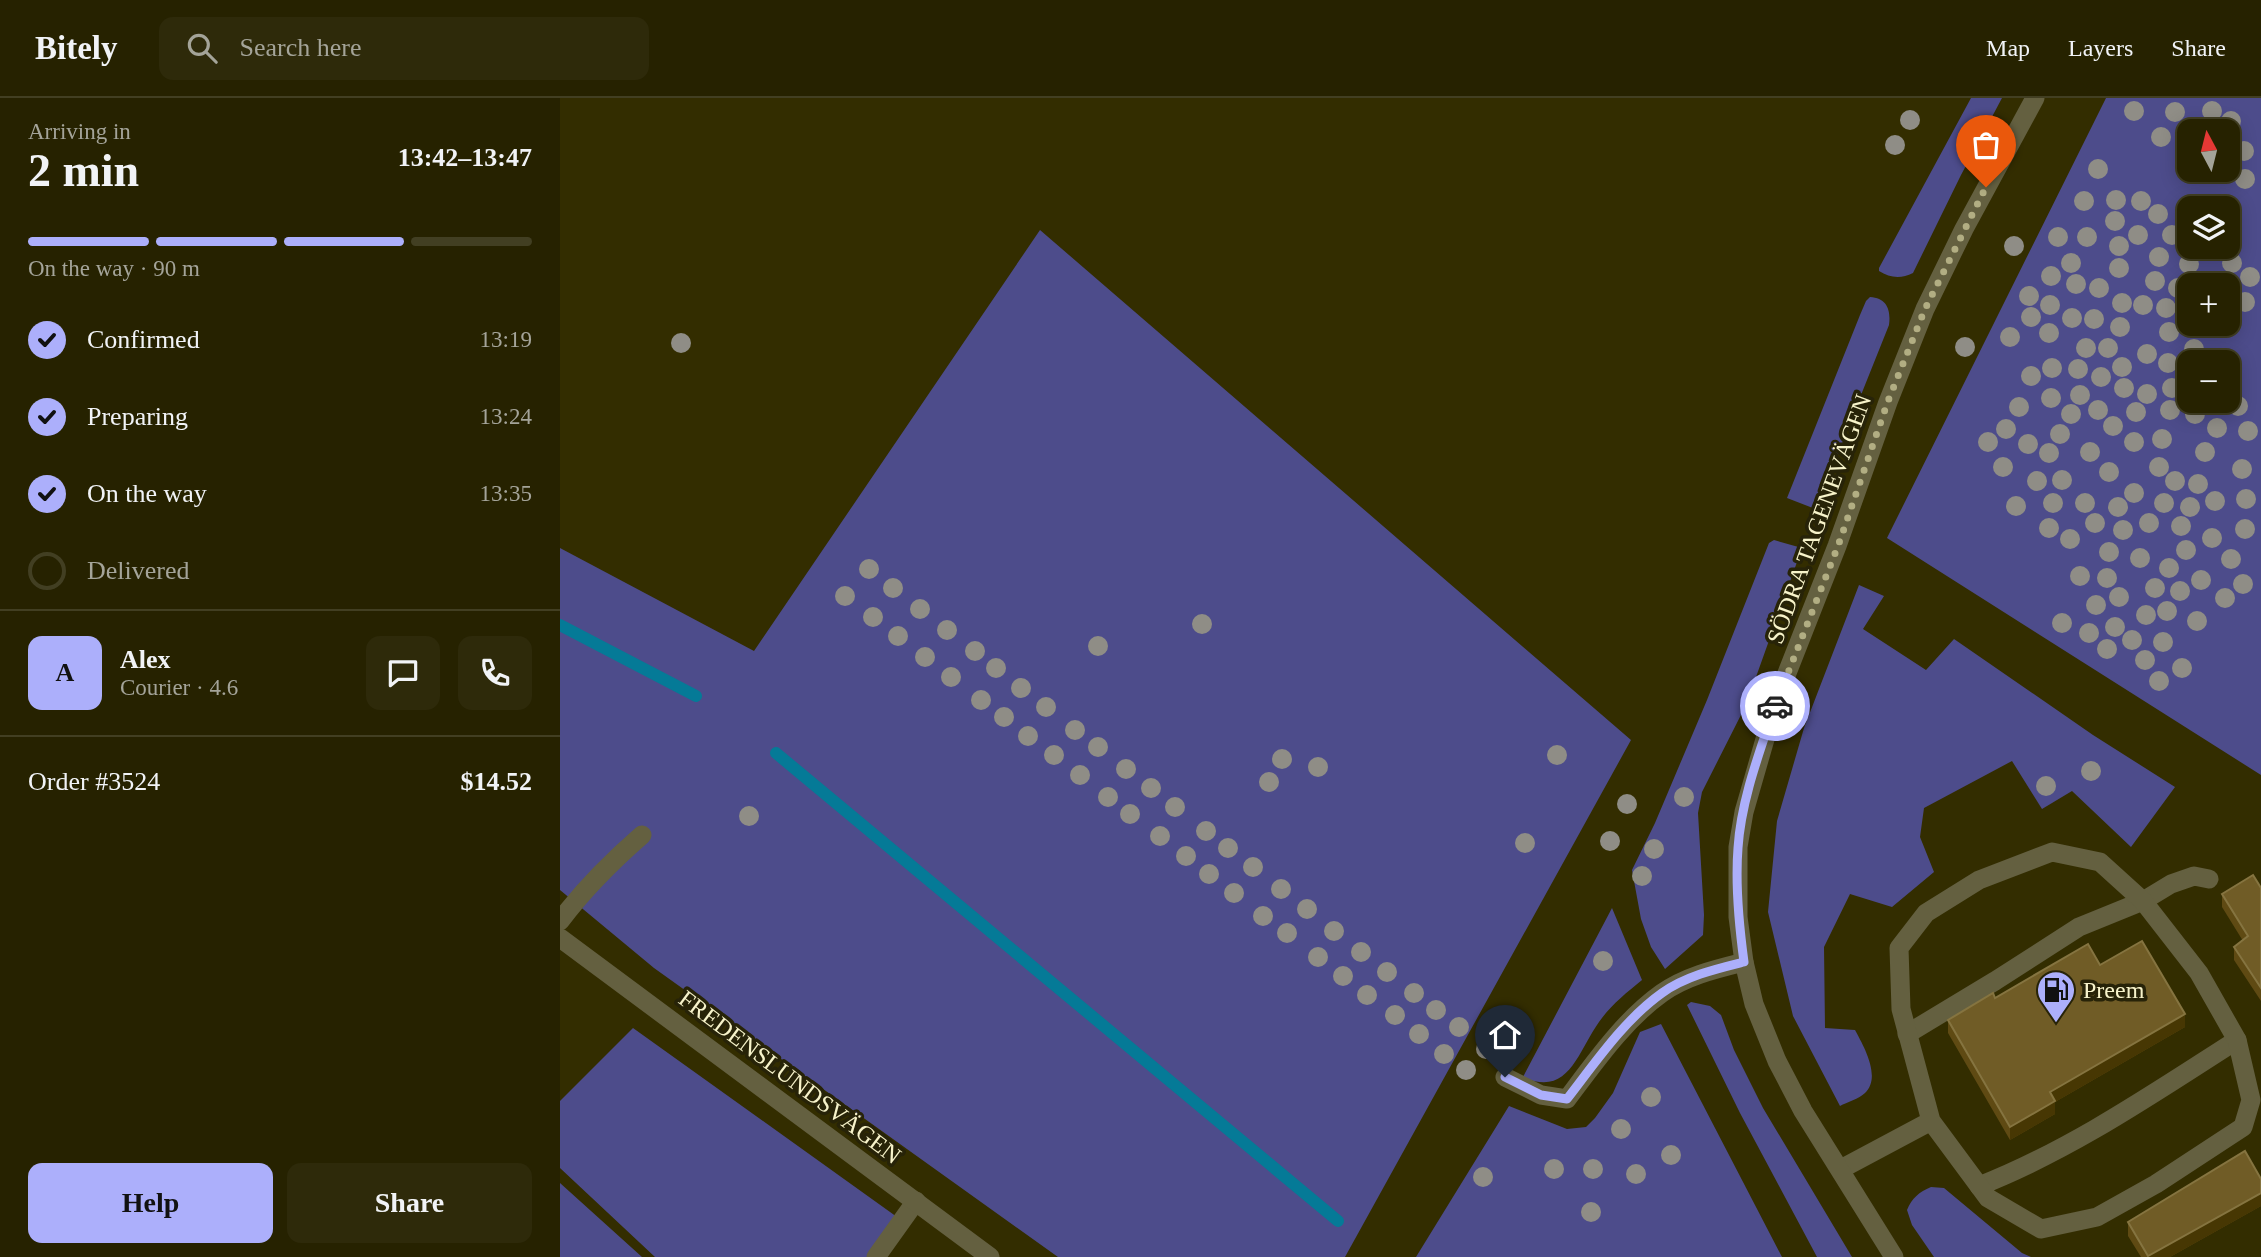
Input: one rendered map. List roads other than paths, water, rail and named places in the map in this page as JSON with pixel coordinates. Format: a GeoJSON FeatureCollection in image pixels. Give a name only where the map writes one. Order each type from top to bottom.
{"type":"FeatureCollection","features":[{"type":"Feature","properties":{"kind":"street","name":"SÖDRA TAGENEVÄGEN"},"geometry":{"type":"LineString","coordinates":[[1894,1257],[1803,1111],[1777,1061],[1754,1004],[1744,962],[1738,917],[1738,847],[1744,812],[1776,701],[1838,546],[1888,401],[1925,309],[1964,229],[2035,98]]}},
{"type":"Feature","properties":{"kind":"street"},"geometry":{"type":"LineString","coordinates":[[560,921],[607,866],[642,835]]}},
{"type":"Feature","properties":{"kind":"street"},"geometry":{"type":"LineString","coordinates":[[2242,1127],[2251,1100],[2236,1040],[2199,973],[2143,901],[2100,862],[2052,852],[1979,880],[1926,914],[1899,948],[1900,1009],[1931,1121],[1988,1198],[2041,1229],[2097,1217],[2155,1184],[2242,1127],[2261,1118]]}},
{"type":"Feature","properties":{"kind":"street"},"geometry":{"type":"LineString","coordinates":[[1907,1034],[2079,927],[2143,901],[2171,884],[2194,876],[2209,879]]}},
{"type":"Feature","properties":{"kind":"street","name":"FREDENSLUNDSVÄGEN"},"geometry":{"type":"LineString","coordinates":[[560,938],[990,1257]]}},
{"type":"Feature","properties":{"kind":"street"},"geometry":{"type":"LineString","coordinates":[[1505,1077],[1541,1095],[1567,1099],[1636,1015],[1664,992],[1705,972],[1744,962]]}},
{"type":"Feature","properties":{"kind":"street"},"geometry":{"type":"LineString","coordinates":[[1979,1186],[2005,1176],[2089,1132],[2236,1040]]}},
{"type":"Feature","properties":{"kind":"street"},"geometry":{"type":"LineString","coordinates":[[1841,1169],[1931,1121]]}},
{"type":"Feature","properties":{"kind":"street"},"geometry":{"type":"LineString","coordinates":[[876,1257],[916,1201]]}},
{"type":"Feature","properties":{"kind":"waterway"},"geometry":{"type":"LineString","coordinates":[[560,625],[696,696]]}},
{"type":"Feature","properties":{"kind":"waterway"},"geometry":{"type":"LineString","coordinates":[[776,753],[1338,1221]]}},
{"type":"Feature","properties":{"kind":"place","name":"Preem"},"geometry":{"type":"Point","coordinates":[2056,1024]}}]}
